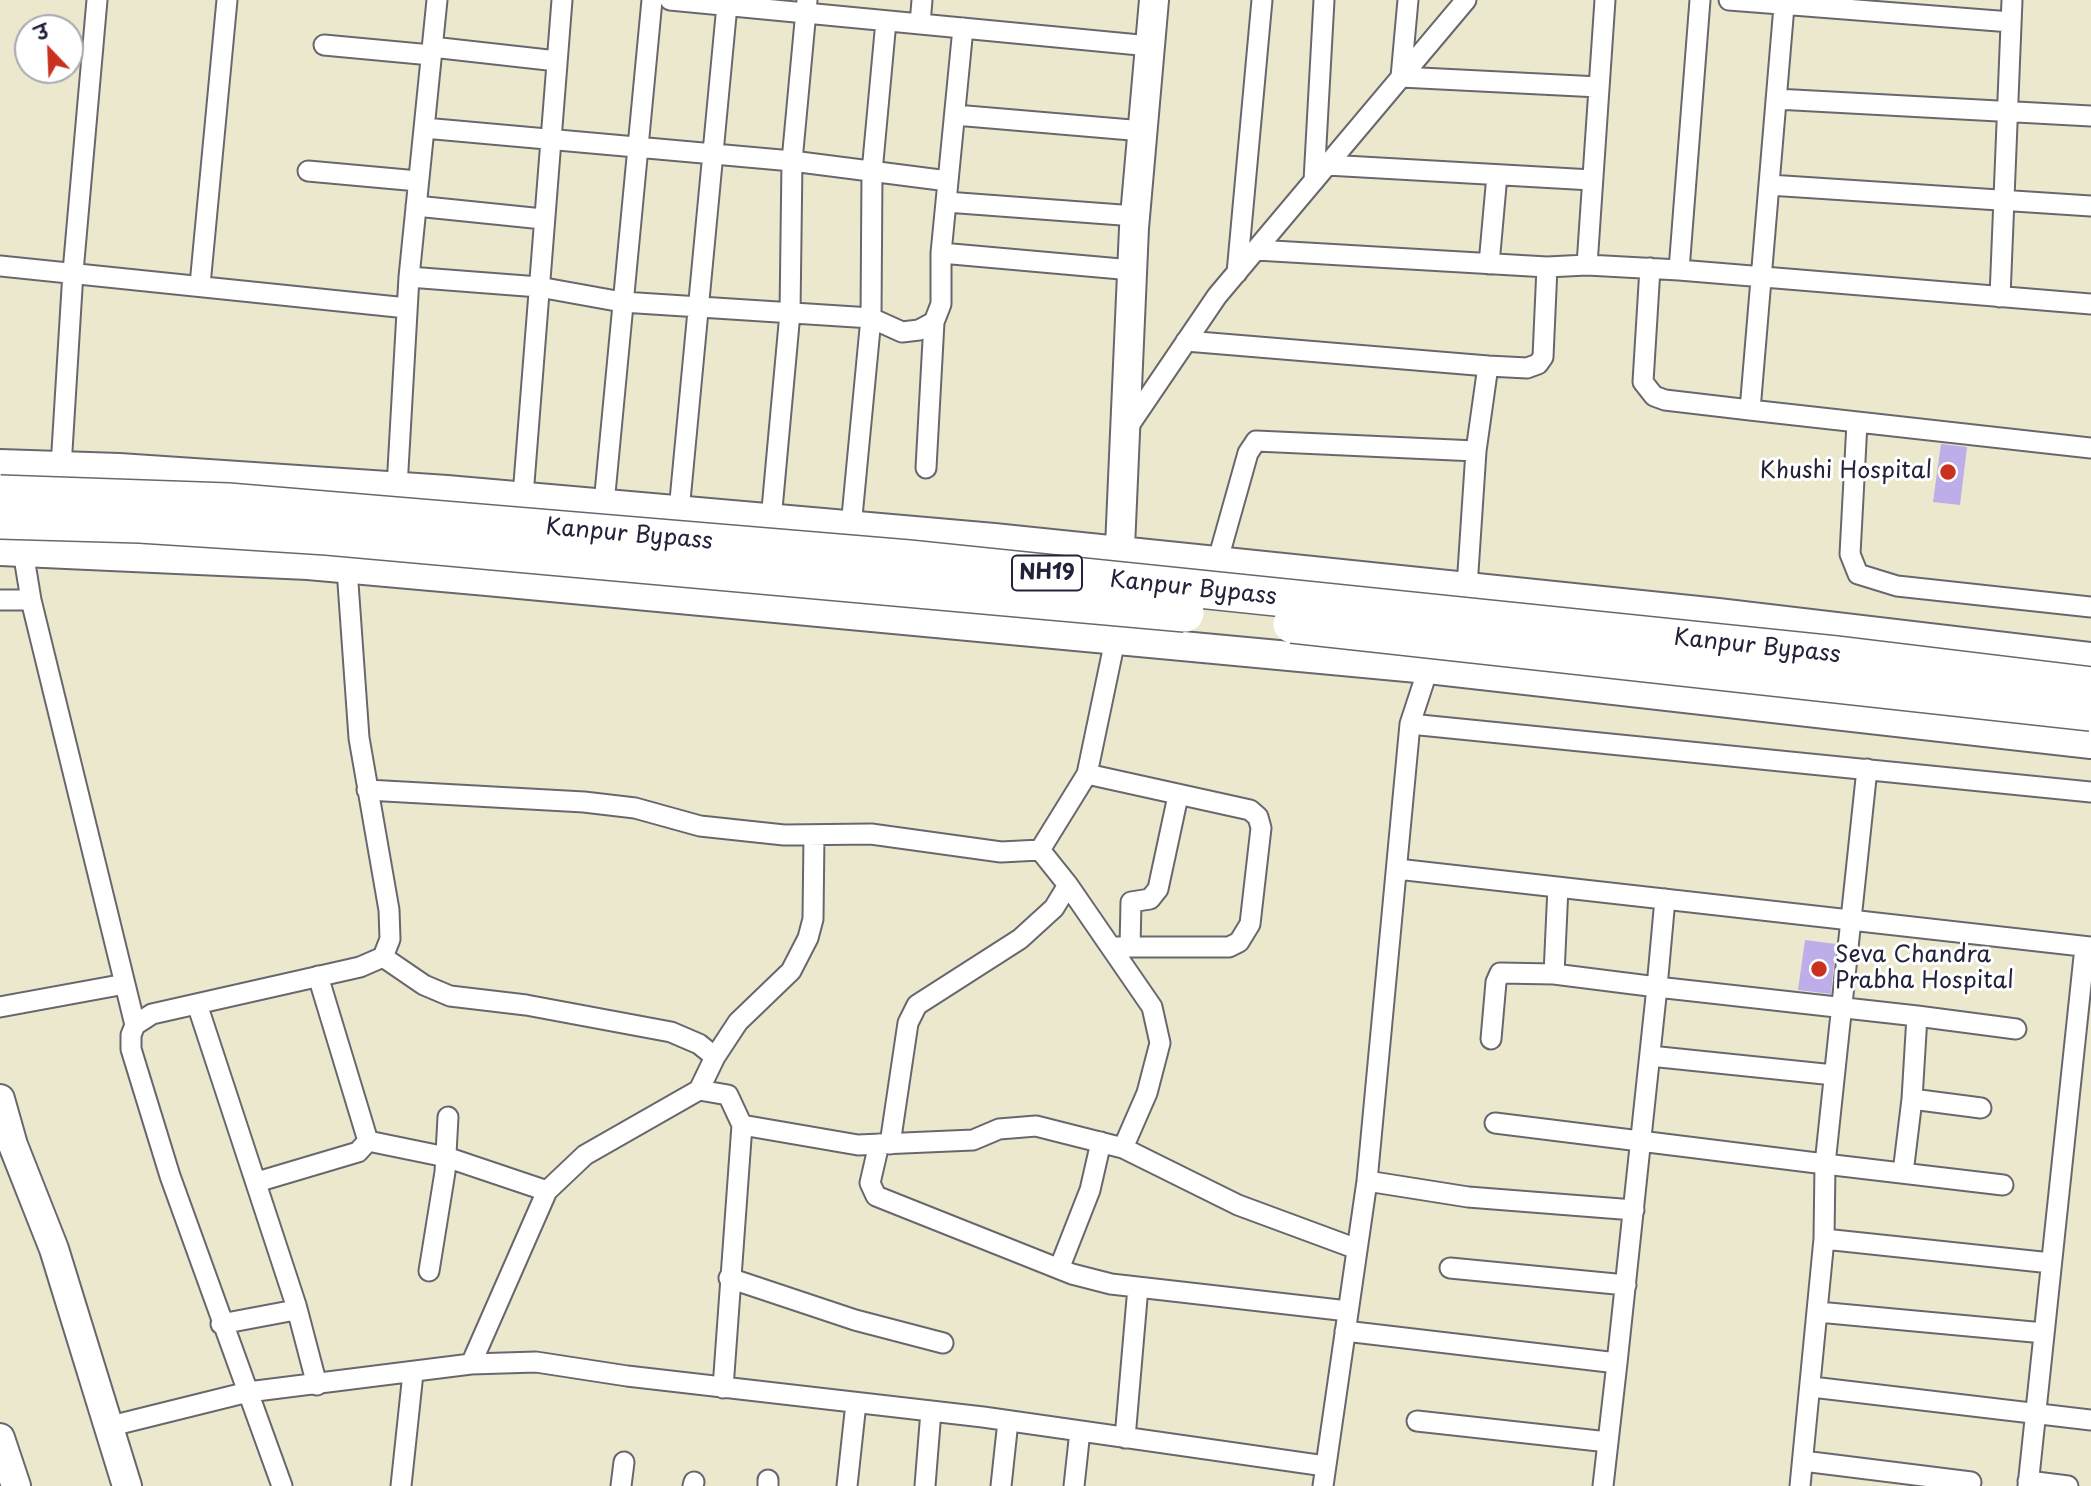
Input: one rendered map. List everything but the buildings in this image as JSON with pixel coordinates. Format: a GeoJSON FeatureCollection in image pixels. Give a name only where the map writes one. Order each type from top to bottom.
{"type":"FeatureCollection","features":[{"type":"Feature","properties":{"kind":"highway","name":"Kanpur Bypass"},"geometry":{"type":"LineString","coordinates":[[0,494],[228,502],[909,559],[1836,655],[2091,686]]}},
{"type":"Feature","properties":{"kind":"highway","name":"Kanpur Bypass"},"geometry":{"type":"LineString","coordinates":[[0,520],[140,524],[327,536],[922,588],[1895,688],[2091,712]]}},
{"type":"Feature","properties":{"kind":"main road"},"geometry":{"type":"LineString","coordinates":[[1115,640],[1135,216],[1154,0]]}},
{"type":"Feature","properties":{"kind":"main road"},"geometry":{"type":"LineString","coordinates":[[0,464],[523,496],[1467,587],[2091,657]]}},
{"type":"Feature","properties":{"kind":"main road"},"geometry":{"type":"LineString","coordinates":[[12,551],[347,569],[1428,669],[2091,744]]}},
{"type":"Feature","properties":{"kind":"main road"},"geometry":{"type":"LineString","coordinates":[[0,1099],[13,1145],[54,1250],[127,1486]]}},
{"type":"Feature","properties":{"kind":"main road"},"geometry":{"type":"LineString","coordinates":[[0,1438],[16,1486]]}},
{"type":"Feature","properties":{"kind":"street"},"geometry":{"type":"LineString","coordinates":[[61,467],[73,272],[97,0]]}},
{"type":"Feature","properties":{"kind":"street"},"geometry":{"type":"LineString","coordinates":[[200,285],[227,0]]}},
{"type":"Feature","properties":{"kind":"street"},"geometry":{"type":"LineString","coordinates":[[397,487],[409,276],[436,0]]}},
{"type":"Feature","properties":{"kind":"street"},"geometry":{"type":"LineString","coordinates":[[523,496],[562,0]]}},
{"type":"Feature","properties":{"kind":"street"},"geometry":{"type":"LineString","coordinates":[[604,504],[652,0]]}},
{"type":"Feature","properties":{"kind":"street"},"geometry":{"type":"LineString","coordinates":[[670,0],[727,5],[807,6],[886,21],[1150,46]]}},
{"type":"Feature","properties":{"kind":"street"},"geometry":{"type":"LineString","coordinates":[[920,24],[922,0]]}},
{"type":"Feature","properties":{"kind":"street"},"geometry":{"type":"LineString","coordinates":[[1237,273],[1262,0]]}},
{"type":"Feature","properties":{"kind":"street"},"geometry":{"type":"LineString","coordinates":[[1314,181],[1324,0]]}},
{"type":"Feature","properties":{"kind":"street"},"geometry":{"type":"LineString","coordinates":[[1401,77],[1408,0]]}},
{"type":"Feature","properties":{"kind":"street"},"geometry":{"type":"LineString","coordinates":[[1125,430],[1237,273],[1466,0]]}},
{"type":"Feature","properties":{"kind":"street"},"geometry":{"type":"LineString","coordinates":[[1587,265],[1605,0]]}},
{"type":"Feature","properties":{"kind":"street"},"geometry":{"type":"LineString","coordinates":[[1679,270],[1700,0]]}},
{"type":"Feature","properties":{"kind":"street"},"geometry":{"type":"LineString","coordinates":[[1729,0],[2011,22]]}},
{"type":"Feature","properties":{"kind":"street"},"geometry":{"type":"LineString","coordinates":[[2000,297],[2012,0]]}},
{"type":"Feature","properties":{"kind":"street"},"geometry":{"type":"LineString","coordinates":[[680,511],[701,308],[727,5]]}},
{"type":"Feature","properties":{"kind":"street"},"geometry":{"type":"LineString","coordinates":[[771,520],[790,313],[792,161],[807,6]]}},
{"type":"Feature","properties":{"kind":"street"},"geometry":{"type":"LineString","coordinates":[[1750,410],[1784,6]]}},
{"type":"Feature","properties":{"kind":"street"},"geometry":{"type":"LineString","coordinates":[[851,527],[870,318],[872,172],[886,21]]}},
{"type":"Feature","properties":{"kind":"street"},"geometry":{"type":"LineString","coordinates":[[926,468],[934,322],[941,304],[941,253],[964,28]]}},
{"type":"Feature","properties":{"kind":"street"},"geometry":{"type":"LineString","coordinates":[[324,45],[557,61]]}},
{"type":"Feature","properties":{"kind":"street"},"geometry":{"type":"LineString","coordinates":[[1401,77],[1599,87]]}},
{"type":"Feature","properties":{"kind":"street"},"geometry":{"type":"LineString","coordinates":[[1776,99],[2091,116]]}},
{"type":"Feature","properties":{"kind":"street"},"geometry":{"type":"LineString","coordinates":[[955,115],[1143,131]]}},
{"type":"Feature","properties":{"kind":"street"},"geometry":{"type":"LineString","coordinates":[[424,128],[792,161],[948,181]]}},
{"type":"Feature","properties":{"kind":"street"},"geometry":{"type":"LineString","coordinates":[[1327,165],[1592,180]]}},
{"type":"Feature","properties":{"kind":"street"},"geometry":{"type":"LineString","coordinates":[[308,171],[418,181]]}},
{"type":"Feature","properties":{"kind":"street"},"geometry":{"type":"LineString","coordinates":[[1489,264],[1497,175]]}},
{"type":"Feature","properties":{"kind":"street"},"geometry":{"type":"LineString","coordinates":[[1769,185],[2091,206]]}},
{"type":"Feature","properties":{"kind":"street"},"geometry":{"type":"LineString","coordinates":[[946,202],[1135,216]]}},
{"type":"Feature","properties":{"kind":"street"},"geometry":{"type":"LineString","coordinates":[[416,206],[543,219]]}},
{"type":"Feature","properties":{"kind":"street"},"geometry":{"type":"LineString","coordinates":[[1256,250],[1547,267],[1587,265],[1650,268],[2091,304]]}},
{"type":"Feature","properties":{"kind":"street"},"geometry":{"type":"LineString","coordinates":[[941,253],[1132,270]]}},
{"type":"Feature","properties":{"kind":"street"},"geometry":{"type":"LineString","coordinates":[[0,266],[407,308]]}},
{"type":"Feature","properties":{"kind":"street"},"geometry":{"type":"LineString","coordinates":[[1186,341],[1527,368],[1538,364],[1543,357],[1547,267]]}},
{"type":"Feature","properties":{"kind":"street"},"geometry":{"type":"LineString","coordinates":[[1650,268],[1643,382],[1647,390],[1665,400],[2091,448]]}},
{"type":"Feature","properties":{"kind":"street"},"geometry":{"type":"LineString","coordinates":[[409,276],[539,286],[622,302],[870,318],[902,332],[919,330],[934,322]]}},
{"type":"Feature","properties":{"kind":"street"},"geometry":{"type":"LineString","coordinates":[[1467,587],[1476,451],[1488,366]]}},
{"type":"Feature","properties":{"kind":"street"},"geometry":{"type":"LineString","coordinates":[[1857,423],[1850,554],[1858,574],[1897,586],[2091,607]]}},
{"type":"Feature","properties":{"kind":"street"},"geometry":{"type":"LineString","coordinates":[[1217,563],[1248,453],[1256,441],[1476,451]]}},
{"type":"Feature","properties":{"kind":"street"},"geometry":{"type":"LineString","coordinates":[[12,551],[31,600],[135,1025]]}},
{"type":"Feature","properties":{"kind":"street"},"geometry":{"type":"LineString","coordinates":[[282,1486],[221,1324],[131,1049],[131,1035],[135,1025],[152,1014],[360,967],[383,957],[390,939],[388,910],[359,738],[347,569]]}},
{"type":"Feature","properties":{"kind":"street"},"geometry":{"type":"LineString","coordinates":[[0,600],[31,600]]}},
{"type":"Feature","properties":{"kind":"street"},"geometry":{"type":"LineString","coordinates":[[1040,850],[1087,774],[1115,640]]}},
{"type":"Feature","properties":{"kind":"street"},"geometry":{"type":"LineString","coordinates":[[1323,1486],[1367,1181],[1410,724],[1428,669]]}},
{"type":"Feature","properties":{"kind":"street"},"geometry":{"type":"LineString","coordinates":[[1410,724],[2091,792]]}},
{"type":"Feature","properties":{"kind":"street"},"geometry":{"type":"LineString","coordinates":[[1800,1486],[1812,1387],[1824,1239],[1825,1164],[1833,1075],[1867,769]]}},
{"type":"Feature","properties":{"kind":"street"},"geometry":{"type":"LineString","coordinates":[[1087,774],[1250,810],[1258,817],[1261,828],[1250,924],[1239,942],[1229,947],[1121,947]]}},
{"type":"Feature","properties":{"kind":"street"},"geometry":{"type":"LineString","coordinates":[[367,790],[584,802],[635,808],[700,826],[814,835],[871,834],[1001,852],[1040,850]]}},
{"type":"Feature","properties":{"kind":"street"},"geometry":{"type":"LineString","coordinates":[[1121,947],[1131,902],[1150,898],[1158,889],[1178,796]]}},
{"type":"Feature","properties":{"kind":"street"},"geometry":{"type":"LineString","coordinates":[[471,1364],[547,1191],[585,1155],[699,1090],[715,1057],[738,1021],[791,971],[808,938],[816,890],[814,835]]}},
{"type":"Feature","properties":{"kind":"street"},"geometry":{"type":"LineString","coordinates":[[1040,850],[1121,947],[1152,1007],[1160,1043],[1147,1093],[1123,1148]]}},
{"type":"Feature","properties":{"kind":"street"},"geometry":{"type":"LineString","coordinates":[[1396,869],[2088,947],[2028,1484],[2068,1486]]}},
{"type":"Feature","properties":{"kind":"street"},"geometry":{"type":"LineString","coordinates":[[1068,885],[1054,908],[1020,939],[917,1005],[908,1023],[885,1144],[870,1183],[876,1196],[1059,1269],[1111,1284],[1617,1363]]}},
{"type":"Feature","properties":{"kind":"street"},"geometry":{"type":"LineString","coordinates":[[1554,974],[1558,887]]}},
{"type":"Feature","properties":{"kind":"street"},"geometry":{"type":"LineString","coordinates":[[1603,1486],[1642,1143],[1665,899]]}},
{"type":"Feature","properties":{"kind":"street"},"geometry":{"type":"LineString","coordinates":[[383,957],[424,985],[450,996],[526,1005],[671,1032],[699,1044],[715,1057]]}},
{"type":"Feature","properties":{"kind":"street"},"geometry":{"type":"LineString","coordinates":[[1491,1039],[1496,982],[1500,973],[1554,974],[2016,1030]]}},
{"type":"Feature","properties":{"kind":"street"},"geometry":{"type":"LineString","coordinates":[[318,976],[368,1141]]}},
{"type":"Feature","properties":{"kind":"street"},"geometry":{"type":"LineString","coordinates":[[0,1007],[125,984]]}},
{"type":"Feature","properties":{"kind":"street"},"geometry":{"type":"LineString","coordinates":[[197,1004],[296,1304],[317,1385]]}},
{"type":"Feature","properties":{"kind":"street"},"geometry":{"type":"LineString","coordinates":[[1903,1173],[1912,1099],[1917,1016]]}},
{"type":"Feature","properties":{"kind":"street"},"geometry":{"type":"LineString","coordinates":[[1650,1056],[1833,1075]]}},
{"type":"Feature","properties":{"kind":"street"},"geometry":{"type":"LineString","coordinates":[[699,1090],[728,1095],[737,1109],[742,1125],[723,1388]]}},
{"type":"Feature","properties":{"kind":"street"},"geometry":{"type":"LineString","coordinates":[[1912,1099],[1981,1108]]}},
{"type":"Feature","properties":{"kind":"street"},"geometry":{"type":"LineString","coordinates":[[429,1271],[446,1157],[448,1117]]}},
{"type":"Feature","properties":{"kind":"street"},"geometry":{"type":"LineString","coordinates":[[1495,1123],[2003,1185]]}},
{"type":"Feature","properties":{"kind":"street"},"geometry":{"type":"LineString","coordinates":[[742,1125],[858,1146],[973,1140],[1017,1125],[1036,1126],[1123,1148],[1238,1205],[1357,1249]]}},
{"type":"Feature","properties":{"kind":"street"},"geometry":{"type":"LineString","coordinates":[[368,1141],[446,1157],[547,1191]]}},
{"type":"Feature","properties":{"kind":"street"},"geometry":{"type":"LineString","coordinates":[[257,1182],[358,1152],[368,1141]]}},
{"type":"Feature","properties":{"kind":"street"},"geometry":{"type":"LineString","coordinates":[[1059,1269],[1090,1189],[1101,1142]]}},
{"type":"Feature","properties":{"kind":"street"},"geometry":{"type":"LineString","coordinates":[[1367,1181],[1468,1197],[1634,1210]]}},
{"type":"Feature","properties":{"kind":"street"},"geometry":{"type":"LineString","coordinates":[[1824,1239],[2052,1263]]}},
{"type":"Feature","properties":{"kind":"street"},"geometry":{"type":"LineString","coordinates":[[1450,1268],[1626,1285]]}},
{"type":"Feature","properties":{"kind":"street"},"geometry":{"type":"LineString","coordinates":[[729,1278],[855,1320],[943,1343]]}},
{"type":"Feature","properties":{"kind":"street"},"geometry":{"type":"LineString","coordinates":[[1125,1438],[1138,1287]]}},
{"type":"Feature","properties":{"kind":"street"},"geometry":{"type":"LineString","coordinates":[[221,1324],[290,1311],[296,1304]]}},
{"type":"Feature","properties":{"kind":"street"},"geometry":{"type":"LineString","coordinates":[[1818,1312],[2044,1334]]}},
{"type":"Feature","properties":{"kind":"street"},"geometry":{"type":"LineString","coordinates":[[107,1427],[248,1392],[471,1364],[536,1362],[723,1388],[1008,1421],[1325,1466]]}},
{"type":"Feature","properties":{"kind":"street"},"geometry":{"type":"LineString","coordinates":[[401,1486],[413,1373]]}},
{"type":"Feature","properties":{"kind":"street"},"geometry":{"type":"LineString","coordinates":[[1812,1387],[2091,1420]]}},
{"type":"Feature","properties":{"kind":"street"},"geometry":{"type":"LineString","coordinates":[[847,1486],[856,1403]]}},
{"type":"Feature","properties":{"kind":"street"},"geometry":{"type":"LineString","coordinates":[[925,1486],[930,1411]]}},
{"type":"Feature","properties":{"kind":"street"},"geometry":{"type":"LineString","coordinates":[[1001,1486],[1008,1421]]}},
{"type":"Feature","properties":{"kind":"street"},"geometry":{"type":"LineString","coordinates":[[1418,1421],[1608,1442]]}},
{"type":"Feature","properties":{"kind":"street"},"geometry":{"type":"LineString","coordinates":[[1074,1486],[1080,1432]]}},
{"type":"Feature","properties":{"kind":"street"},"geometry":{"type":"LineString","coordinates":[[1803,1461],[1971,1482]]}},
{"type":"Feature","properties":{"kind":"street"},"geometry":{"type":"LineString","coordinates":[[621,1486],[624,1462]]}},
{"type":"Feature","properties":{"kind":"place","name":"Khushi Hospital"},"geometry":{"type":"Point","coordinates":[1948,472]}},
{"type":"Feature","properties":{"kind":"place","name":"Seva Chandra Prabha Hospital"},"geometry":{"type":"Point","coordinates":[1819,969]}}]}
